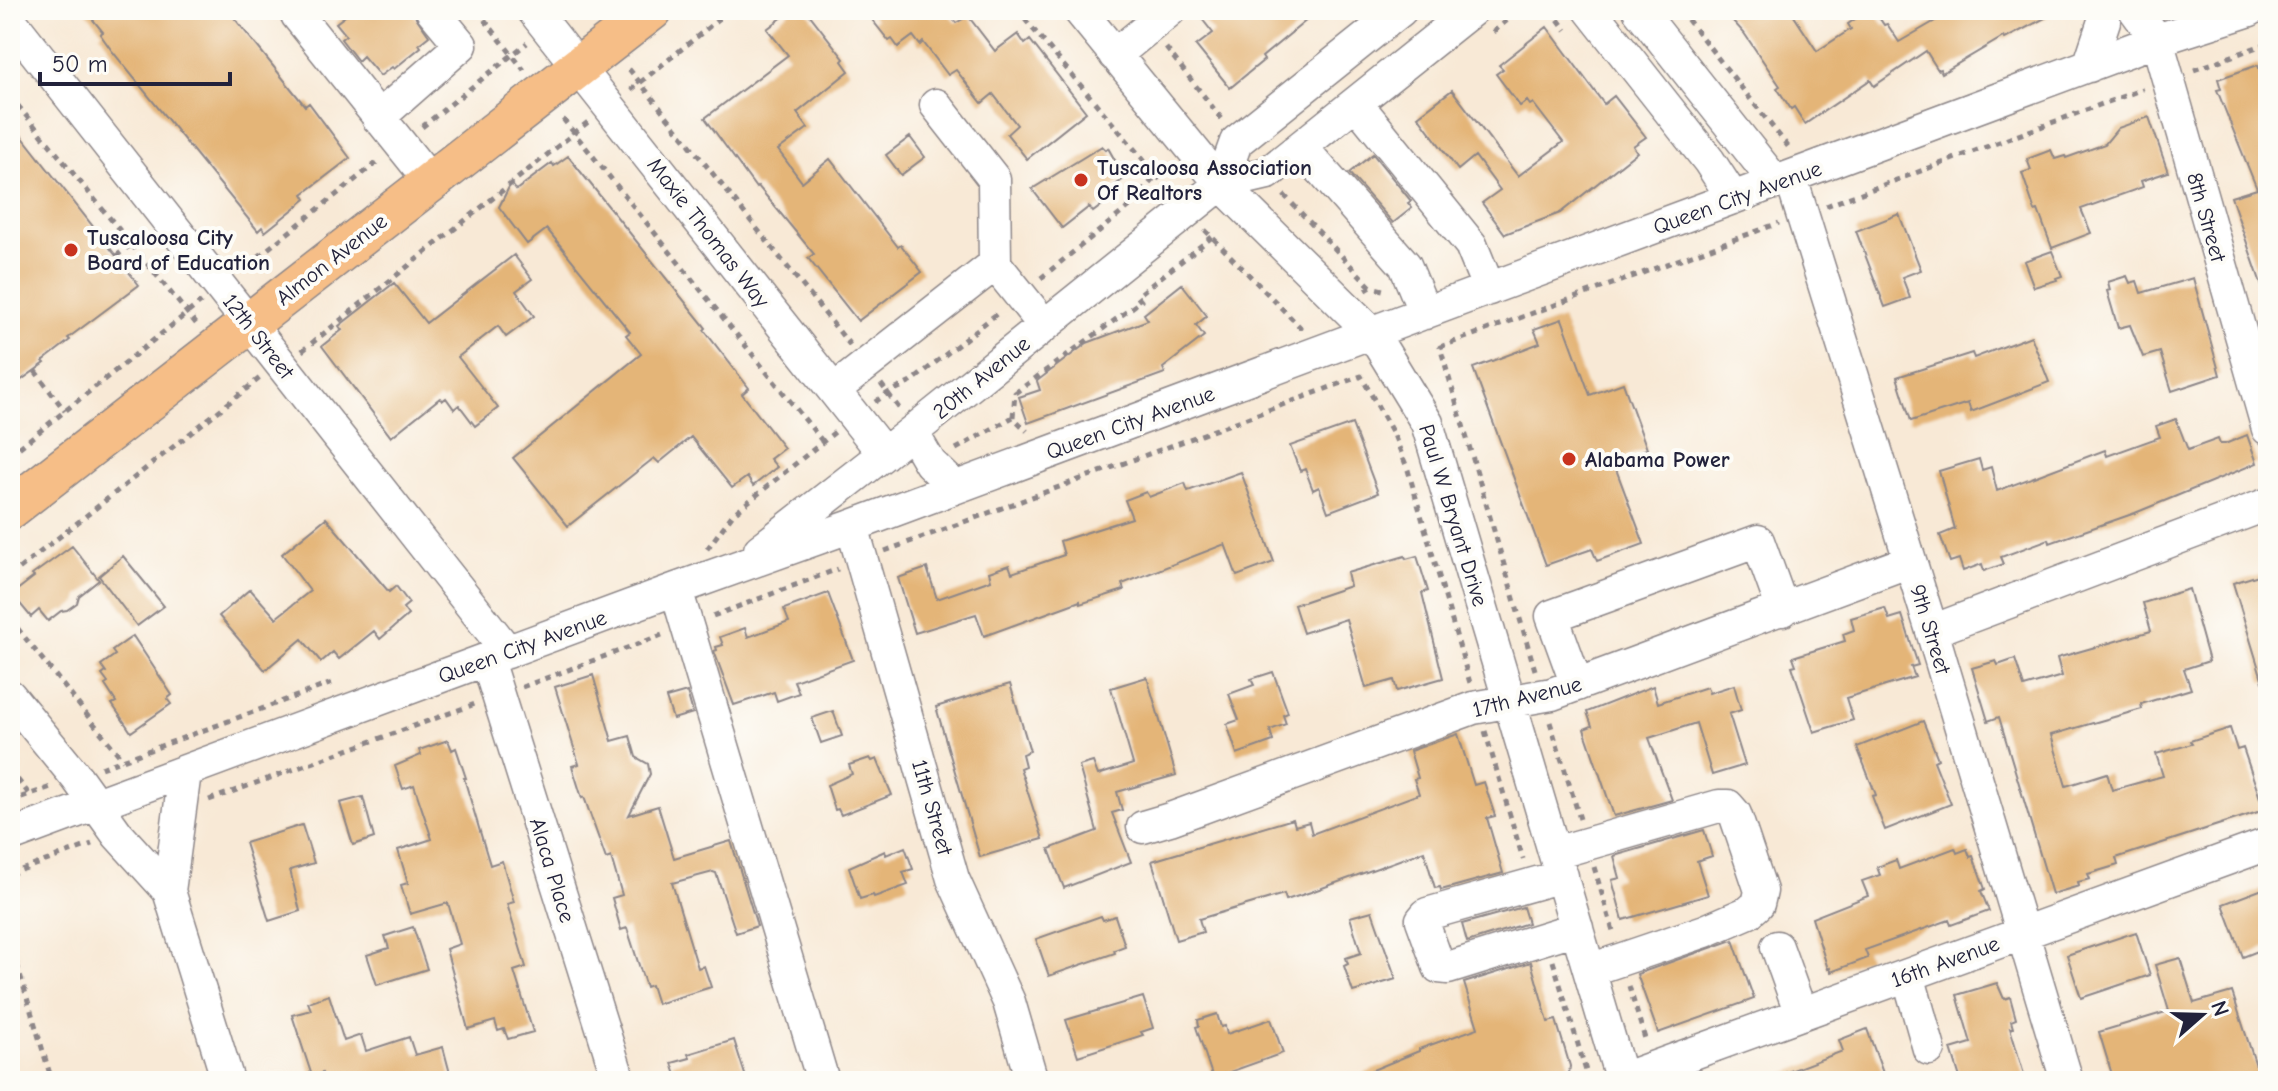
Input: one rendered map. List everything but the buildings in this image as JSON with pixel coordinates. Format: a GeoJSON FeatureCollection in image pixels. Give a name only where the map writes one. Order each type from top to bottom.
{"type":"FeatureCollection","features":[{"type":"Feature","properties":{"kind":"main road","name":"Almon Avenue"},"geometry":{"type":"LineString","coordinates":[[10,509],[652,10]]}},
{"type":"Feature","properties":{"kind":"street"},"geometry":{"type":"LineString","coordinates":[[372,111],[461,45],[432,10]]}},
{"type":"Feature","properties":{"kind":"street","name":"Paul W Bryant Drive"},"geometry":{"type":"LineString","coordinates":[[1079,10],[1221,184],[1372,333],[1427,423],[1622,1080]]}},
{"type":"Feature","properties":{"kind":"street"},"geometry":{"type":"LineString","coordinates":[[1115,55],[1170,10]]}},
{"type":"Feature","properties":{"kind":"street"},"geometry":{"type":"LineString","coordinates":[[1221,184],[1236,142],[1401,10]]}},
{"type":"Feature","properties":{"kind":"street","name":"20th Avenue"},"geometry":{"type":"LineString","coordinates":[[738,566],[912,432],[1221,184],[1268,173],[1472,10]]}},
{"type":"Feature","properties":{"kind":"street"},"geometry":{"type":"LineString","coordinates":[[1590,10],[1709,161],[1733,198]]}},
{"type":"Feature","properties":{"kind":"street","name":"9th Street"},"geometry":{"type":"LineString","coordinates":[[1639,10],[1792,177],[2067,1081]]}},
{"type":"Feature","properties":{"kind":"street"},"geometry":{"type":"LineString","coordinates":[[2089,66],[2104,21],[2104,10]]}},
{"type":"Feature","properties":{"kind":"street","name":"8th Street"},"geometry":{"type":"LineString","coordinates":[[2135,10],[2168,28],[2167,80],[2268,429]]}},
{"type":"Feature","properties":{"kind":"street","name":"Queen City Avenue"},"geometry":{"type":"LineString","coordinates":[[10,836],[2089,66],[2168,28],[2250,10]]}},
{"type":"Feature","properties":{"kind":"street","name":"Maxie Thomas Way"},"geometry":{"type":"LineString","coordinates":[[540,19],[884,454]]}},
{"type":"Feature","properties":{"kind":"street","name":"12th Street"},"geometry":{"type":"LineString","coordinates":[[10,20],[282,364],[497,656]]}},
{"type":"Feature","properties":{"kind":"street"},"geometry":{"type":"LineString","coordinates":[[307,21],[372,111],[431,182]]}},
{"type":"Feature","properties":{"kind":"street"},"geometry":{"type":"LineString","coordinates":[[1356,103],[1471,245],[1489,289]]}},
{"type":"Feature","properties":{"kind":"street"},"geometry":{"type":"LineString","coordinates":[[936,105],[994,179],[995,264],[1044,325]]}},
{"type":"Feature","properties":{"kind":"street"},"geometry":{"type":"LineString","coordinates":[[1301,147],[1405,265],[1425,313]]}},
{"type":"Feature","properties":{"kind":"street"},"geometry":{"type":"LineString","coordinates":[[834,390],[995,264]]}},
{"type":"Feature","properties":{"kind":"street"},"geometry":{"type":"LineString","coordinates":[[912,432],[930,463],[955,487]]}},
{"type":"Feature","properties":{"kind":"street"},"geometry":{"type":"LineString","coordinates":[[1932,631],[2268,504]]}},
{"type":"Feature","properties":{"kind":"street","name":"11th Street"},"geometry":{"type":"LineString","coordinates":[[852,526],[953,879],[1009,1002],[1032,1081]]}},
{"type":"Feature","properties":{"kind":"street"},"geometry":{"type":"LineString","coordinates":[[1577,685],[1552,616],[1611,594],[1758,541],[1783,610]]}},
{"type":"Feature","properties":{"kind":"street","name":"17th Avenue"},"geometry":{"type":"LineString","coordinates":[[1143,827],[1473,708],[1543,697],[1910,561]]}},
{"type":"Feature","properties":{"kind":"street"},"geometry":{"type":"LineString","coordinates":[[676,589],[823,1081]]}},
{"type":"Feature","properties":{"kind":"street","name":"Alaca Place"},"geometry":{"type":"LineString","coordinates":[[497,656],[619,1081]]}},
{"type":"Feature","properties":{"kind":"street"},"geometry":{"type":"LineString","coordinates":[[10,696],[77,778],[118,835],[169,891]]}},
{"type":"Feature","properties":{"kind":"street"},"geometry":{"type":"LineString","coordinates":[[185,772],[169,891],[228,1081]]}},
{"type":"Feature","properties":{"kind":"street"},"geometry":{"type":"LineString","coordinates":[[1577,928],[1448,968],[1439,967],[1422,920],[1427,914],[1558,864],[1587,844],[1719,806],[1728,806],[1735,814],[1761,891],[1758,904],[1749,912],[1705,931],[1590,970]]}},
{"type":"Feature","properties":{"kind":"street","name":"16th Avenue"},"geometry":{"type":"LineString","coordinates":[[1622,1080],[2268,844]]}},
{"type":"Feature","properties":{"kind":"street"},"geometry":{"type":"LineString","coordinates":[[1777,947],[1801,1014]]}},
{"type":"Feature","properties":{"kind":"street"},"geometry":{"type":"LineString","coordinates":[[1908,975],[1929,1049]]}},
{"type":"Feature","properties":{"kind":"path"},"geometry":{"type":"LineString","coordinates":[[477,10],[823,442]]}},
{"type":"Feature","properties":{"kind":"path"},"geometry":{"type":"LineString","coordinates":[[10,576],[254,382],[304,349],[730,10]]}},
{"type":"Feature","properties":{"kind":"path"},"geometry":{"type":"LineString","coordinates":[[1680,10],[1792,177]]}},
{"type":"Feature","properties":{"kind":"path"},"geometry":{"type":"LineString","coordinates":[[10,455],[512,54],[540,19]]}},
{"type":"Feature","properties":{"kind":"path"},"geometry":{"type":"LineString","coordinates":[[610,43],[888,393],[912,432]]}},
{"type":"Feature","properties":{"kind":"path"},"geometry":{"type":"LineString","coordinates":[[1654,1067],[1440,347],[2268,43]]}},
{"type":"Feature","properties":{"kind":"path"},"geometry":{"type":"LineString","coordinates":[[10,96],[216,348]]}},
{"type":"Feature","properties":{"kind":"path"},"geometry":{"type":"LineString","coordinates":[[692,554],[707,549],[733,514],[823,442],[888,393],[911,382],[1130,206],[1156,176]]}},
{"type":"Feature","properties":{"kind":"path"},"geometry":{"type":"LineString","coordinates":[[1013,417],[1015,393],[1141,301],[1137,296],[1212,237]]}},
{"type":"Feature","properties":{"kind":"path"},"geometry":{"type":"LineString","coordinates":[[35,371],[65,411]]}},
{"type":"Feature","properties":{"kind":"path"},"geometry":{"type":"LineString","coordinates":[[10,619],[123,760]]}},
{"type":"Feature","properties":{"kind":"path"},"geometry":{"type":"LineString","coordinates":[[10,801],[345,678]]}},
{"type":"Feature","properties":{"kind":"path"},"geometry":{"type":"LineString","coordinates":[[10,770],[29,794]]}},
{"type":"Feature","properties":{"kind":"path"},"geometry":{"type":"LineString","coordinates":[[10,941],[52,1081]]}},
{"type":"Feature","properties":{"kind":"place","name":"Tuscaloosa Association Of Realtors"},"geometry":{"type":"Point","coordinates":[1081,180]}},
{"type":"Feature","properties":{"kind":"place","name":"Tuscaloosa City Board of Education"},"geometry":{"type":"Point","coordinates":[71,250]}},
{"type":"Feature","properties":{"kind":"place","name":"Alabama Power"},"geometry":{"type":"Point","coordinates":[1569,459]}}]}
